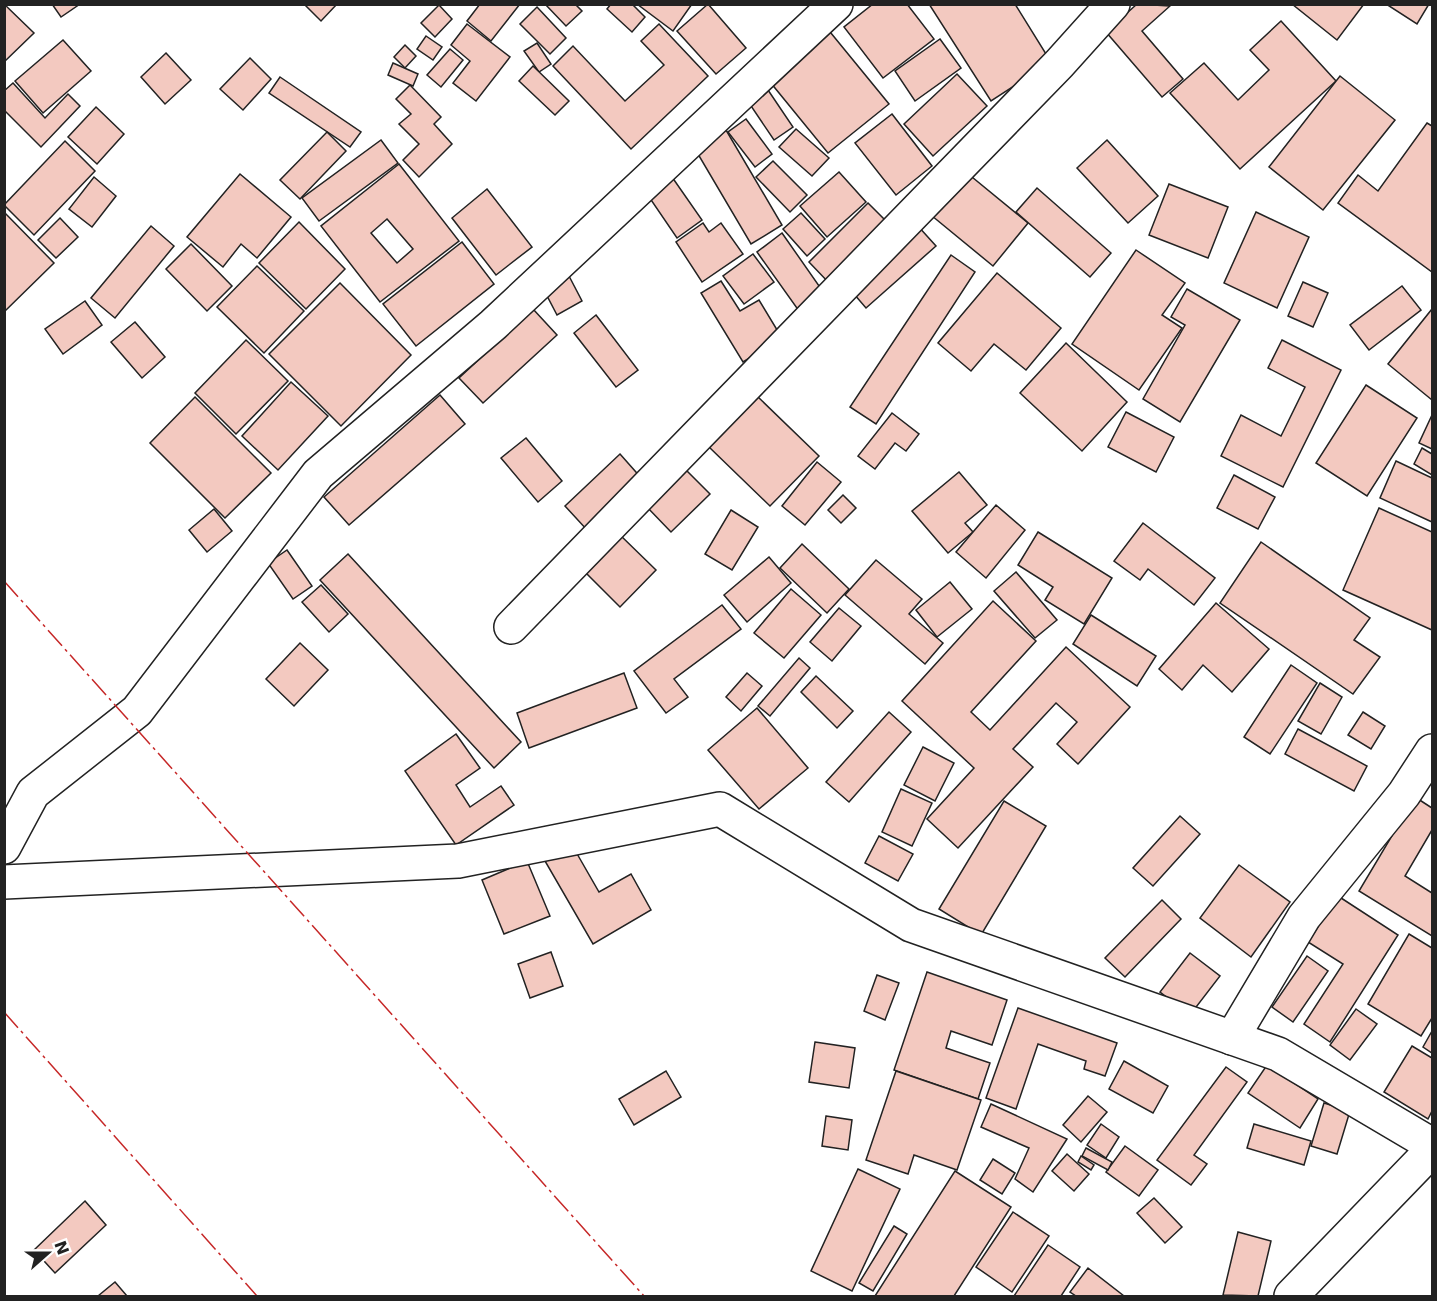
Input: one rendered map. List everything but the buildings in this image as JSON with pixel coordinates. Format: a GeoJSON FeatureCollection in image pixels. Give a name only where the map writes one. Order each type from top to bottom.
{"type":"FeatureCollection","features":[{"type":"Feature","properties":{"kind":"street"},"geometry":{"type":"LineString","coordinates":[[4,847],[33,793],[137,711],[318,474],[493,325],[836,4]]}},
{"type":"Feature","properties":{"kind":"street"},"geometry":{"type":"LineString","coordinates":[[511,627],[1059,64],[1113,4]]}},
{"type":"Feature","properties":{"kind":"street"},"geometry":{"type":"LineString","coordinates":[[1232,1038],[1304,917],[1404,794],[1432,751]]}},
{"type":"Feature","properties":{"kind":"street"},"geometry":{"type":"LineString","coordinates":[[4,882],[458,861],[720,809],[910,925],[1278,1054],[1432,1147],[1291,1296]]}},
{"type":"Feature","properties":{"kind":"power"},"geometry":{"type":"LineString","coordinates":[[4,581],[644,1296]]}},
{"type":"Feature","properties":{"kind":"power"},"geometry":{"type":"LineString","coordinates":[[4,1012],[257,1296]]}}]}
